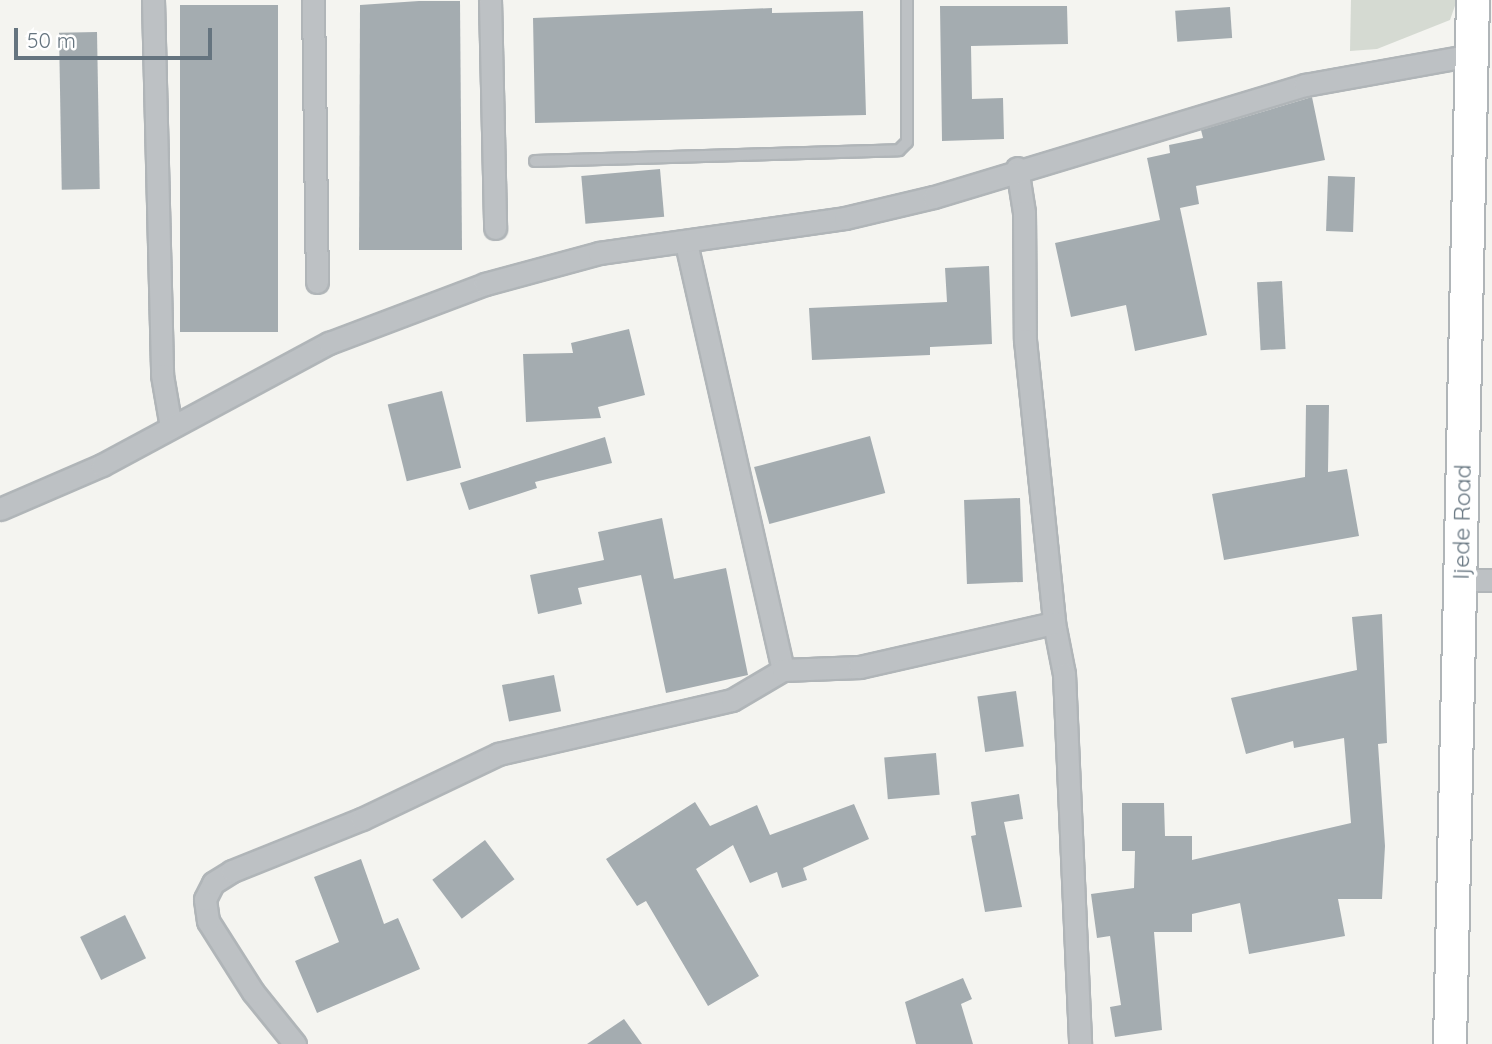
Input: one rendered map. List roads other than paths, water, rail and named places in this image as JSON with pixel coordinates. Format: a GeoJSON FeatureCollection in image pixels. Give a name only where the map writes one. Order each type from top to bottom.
{"type":"FeatureCollection","features":[{"type":"Feature","properties":{"kind":"main road","name":"Ijede Road"},"geometry":{"type":"LineString","coordinates":[[1450,1044],[1477,580],[1471,55],[1473,0]]}},
{"type":"Feature","properties":{"kind":"street"},"geometry":{"type":"LineString","coordinates":[[153,0],[162,375],[171,427]]}},
{"type":"Feature","properties":{"kind":"street"},"geometry":{"type":"LineString","coordinates":[[313,0],[317,282]]}},
{"type":"Feature","properties":{"kind":"street"},"geometry":{"type":"LineString","coordinates":[[490,0],[495,228]]}},
{"type":"Feature","properties":{"kind":"street"},"geometry":{"type":"LineString","coordinates":[[0,509],[102,465],[329,343],[485,284],[599,253],[686,243],[845,218],[934,197],[1017,168],[1305,85],[1471,55]]}},
{"type":"Feature","properties":{"kind":"street"},"geometry":{"type":"LineString","coordinates":[[1017,168],[1024,212],[1025,340],[1054,623],[1064,674],[1080,1044]]}},
{"type":"Feature","properties":{"kind":"street"},"geometry":{"type":"LineString","coordinates":[[686,243],[783,670]]}},
{"type":"Feature","properties":{"kind":"street"},"geometry":{"type":"LineString","coordinates":[[295,1044],[253,992],[208,921],[205,899],[213,883],[498,754],[732,700],[783,670],[860,667],[1054,623]]}},
{"type":"Feature","properties":{"kind":"lane"},"geometry":{"type":"LineString","coordinates":[[534,161],[899,150],[907,142],[907,0]]}}]}
